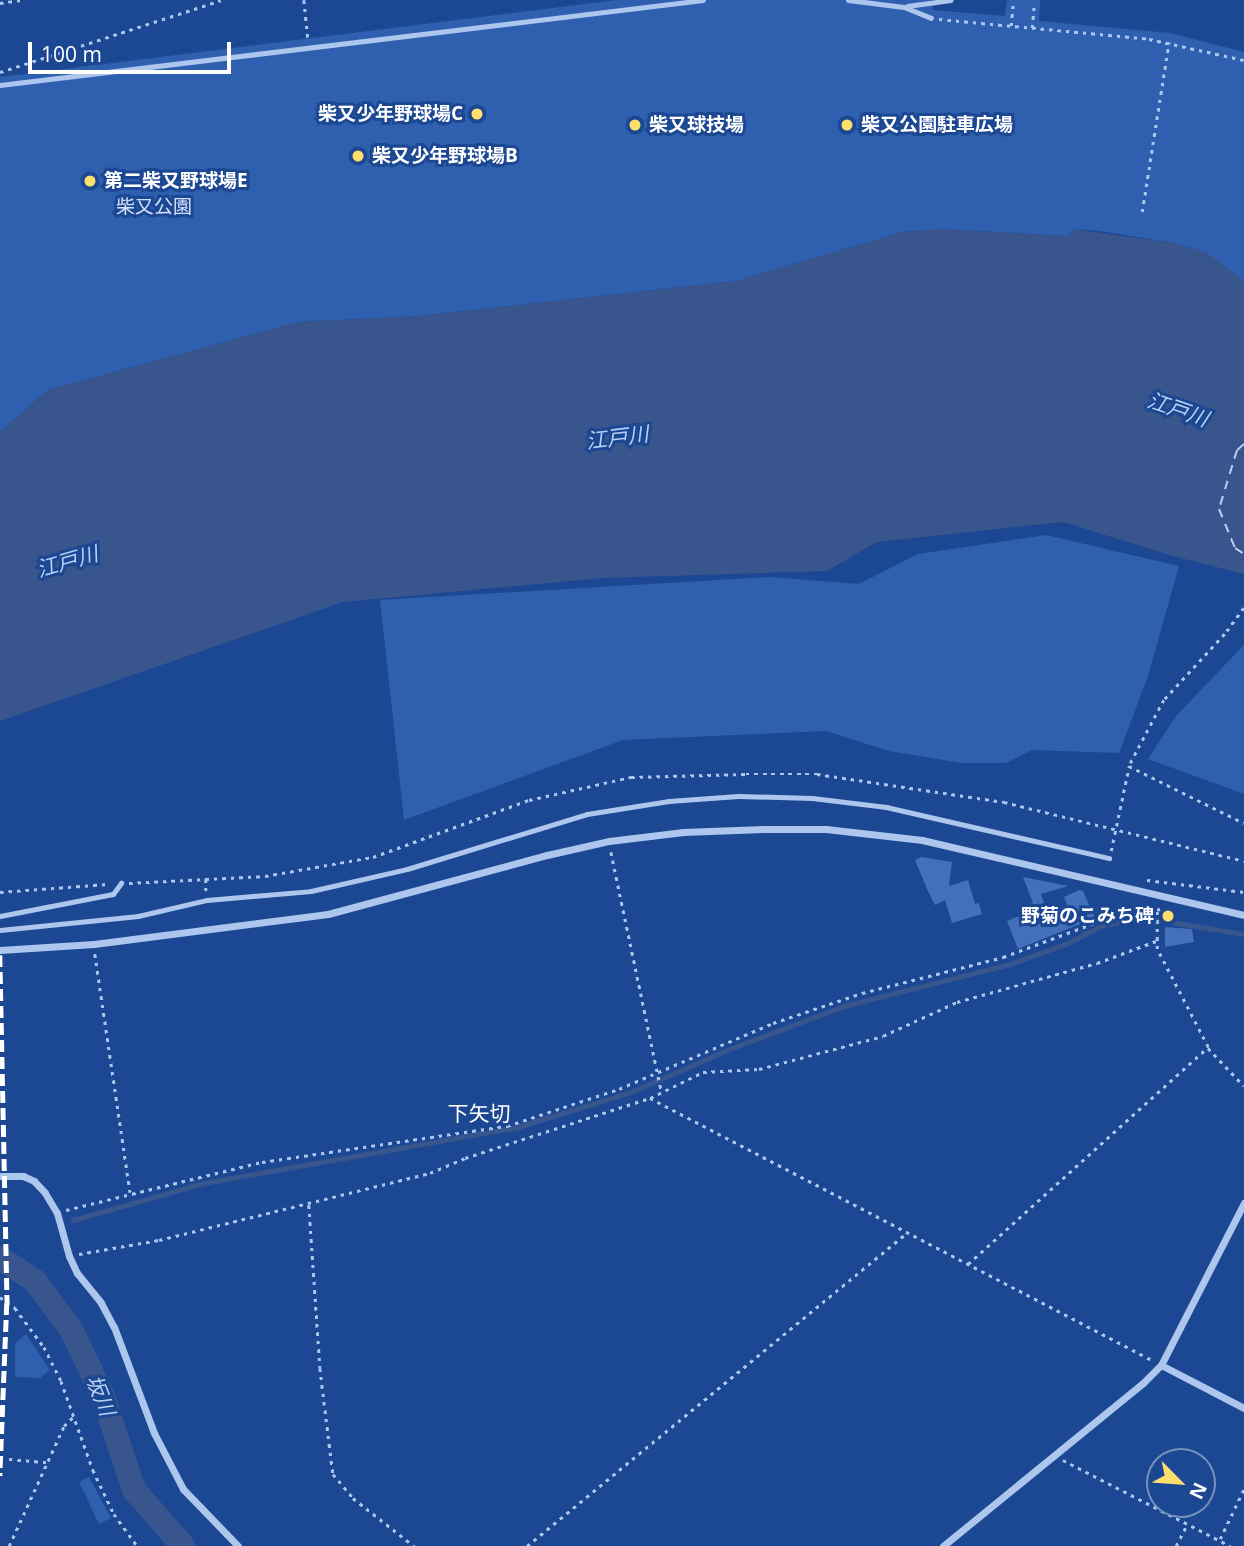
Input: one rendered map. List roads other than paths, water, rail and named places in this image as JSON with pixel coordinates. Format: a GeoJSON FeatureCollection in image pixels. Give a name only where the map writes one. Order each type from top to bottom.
{"type":"FeatureCollection","features":[{"type":"Feature","properties":{"kind":"street"},"geometry":{"type":"LineString","coordinates":[[0,950],[94,944],[328,914],[609,841],[727,830],[857,831],[922,840],[1244,915]]}},
{"type":"Feature","properties":{"kind":"street"},"geometry":{"type":"LineString","coordinates":[[0,1176],[23,1176],[34,1181],[57,1213],[69,1256],[114,1327],[153,1433],[183,1489],[238,1546]]}},
{"type":"Feature","properties":{"kind":"street"},"geometry":{"type":"LineString","coordinates":[[943,1546],[1161,1365],[1244,1203]]}},
{"type":"Feature","properties":{"kind":"street"},"geometry":{"type":"LineString","coordinates":[[1161,1365],[1244,1408]]}},
{"type":"Feature","properties":{"kind":"lane"},"geometry":{"type":"LineString","coordinates":[[0,85],[703,0]]}},
{"type":"Feature","properties":{"kind":"lane"},"geometry":{"type":"LineString","coordinates":[[848,0],[904,6],[951,0]]}},
{"type":"Feature","properties":{"kind":"lane"},"geometry":{"type":"LineString","coordinates":[[904,6],[931,18]]}},
{"type":"Feature","properties":{"kind":"lane"},"geometry":{"type":"LineString","coordinates":[[0,930],[138,916],[207,900],[311,891],[407,869],[587,814],[711,798],[812,798],[886,807],[1109,858]]}},
{"type":"Feature","properties":{"kind":"lane"},"geometry":{"type":"LineString","coordinates":[[0,916],[113,894],[121,883]]}},
{"type":"Feature","properties":{"kind":"water","name":"江戸川"},"geometry":{"type":"Polygon","coordinates":[[[942,229],[1067,236],[1074,229],[1173,243],[1206,252],[1244,281],[1244,574],[1173,556],[1063,522],[877,542],[827,571],[603,578],[343,602],[0,721],[0,432],[48,390],[298,322],[419,316],[736,281],[903,232],[942,229]]]}},
{"type":"Feature","properties":{"kind":"waterway"},"geometry":{"type":"LineString","coordinates":[[73,1220],[204,1183],[518,1127],[631,1092],[727,1050],[844,1006],[1010,964],[1066,944],[1103,925],[1147,918],[1244,934]]}},
{"type":"Feature","properties":{"kind":"waterway","name":"坂川"},"geometry":{"type":"LineString","coordinates":[[0,1258],[35,1281],[71,1329],[103,1396],[134,1490],[183,1546]]}},
{"type":"Feature","properties":{"kind":"railway"},"geometry":{"type":"LineString","coordinates":[[0,955],[7,1303],[0,1476]]}},
{"type":"Feature","properties":{"kind":"place","name":"柴又少年野球場C"},"geometry":{"type":"Point","coordinates":[477,114]}},
{"type":"Feature","properties":{"kind":"place","name":"柴又球技場"},"geometry":{"type":"Point","coordinates":[635,125]}},
{"type":"Feature","properties":{"kind":"place","name":"柴又公園駐車広場"},"geometry":{"type":"Point","coordinates":[847,125]}},
{"type":"Feature","properties":{"kind":"place","name":"柴又少年野球場B"},"geometry":{"type":"Point","coordinates":[358,156]}},
{"type":"Feature","properties":{"kind":"place","name":"第二柴又野球場E"},"geometry":{"type":"Point","coordinates":[90,181]}},
{"type":"Feature","properties":{"kind":"place","name":"野菊のこみち碑"},"geometry":{"type":"Point","coordinates":[1168,916]}},
{"type":"Feature","properties":{"kind":"district","name":"下矢切"},"geometry":{"type":"Point","coordinates":[479,1113]}},
{"type":"Feature","properties":{"kind":"park label","name":"柴又公園"},"geometry":{"type":"Point","coordinates":[154,207]}}]}
